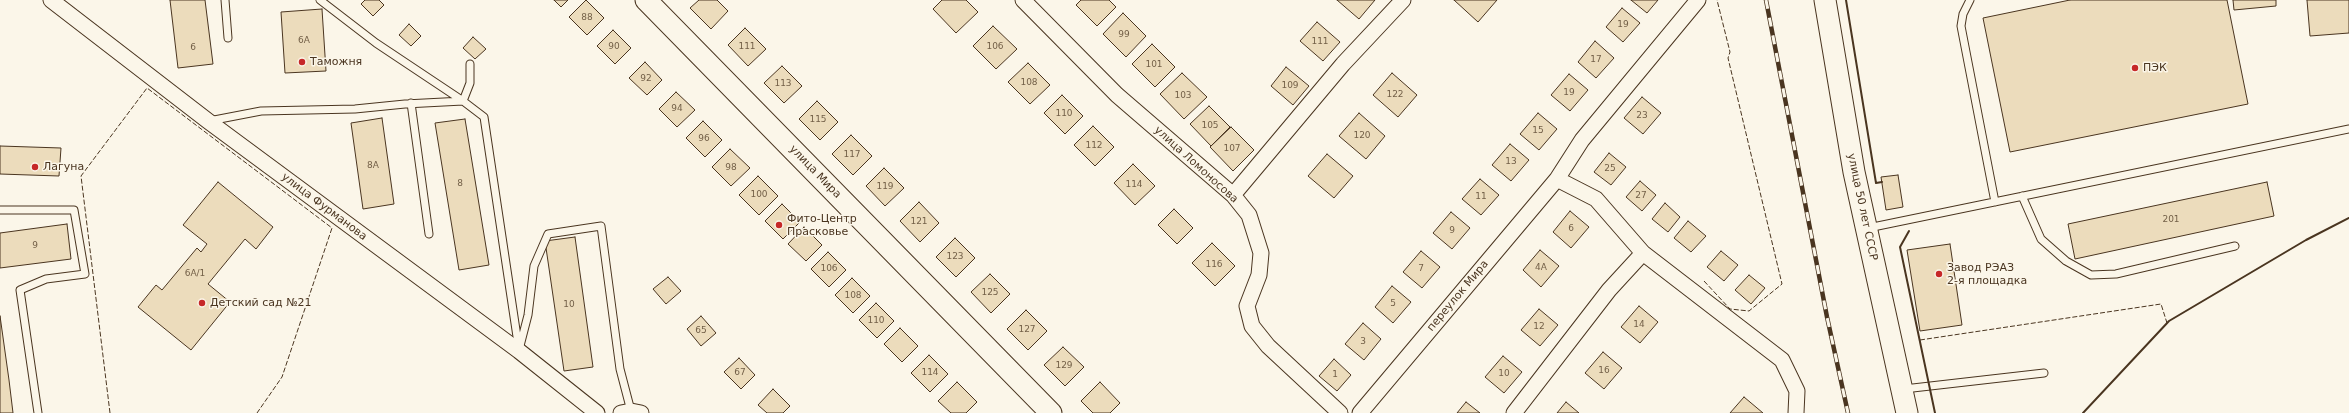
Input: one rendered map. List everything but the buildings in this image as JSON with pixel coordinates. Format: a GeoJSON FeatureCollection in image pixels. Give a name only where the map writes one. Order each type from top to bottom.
{"type":"FeatureCollection","features":[{"type":"Feature","properties":{"kind":"main road","name":"улица Мира"},"geometry":{"type":"LineString","coordinates":[[646,0],[1051,413]]}},
{"type":"Feature","properties":{"kind":"main road","name":"улица 50 лет СССР"},"geometry":{"type":"LineString","coordinates":[[1825,0],[1854,172],[1907,413]]}},
{"type":"Feature","properties":{"kind":"street","name":"улица Фурманова"},"geometry":{"type":"LineString","coordinates":[[51,0],[208,121],[519,351],[597,413]]}},
{"type":"Feature","properties":{"kind":"street","name":"улица Ломоносова"},"geometry":{"type":"LineString","coordinates":[[1023,0],[1116,94],[1233,195],[1249,215],[1261,253],[1259,275],[1247,306],[1252,326],[1268,346],[1340,413]]}},
{"type":"Feature","properties":{"kind":"street"},"geometry":{"type":"LineString","coordinates":[[1233,195],[1343,64],[1403,0]]}},
{"type":"Feature","properties":{"kind":"street","name":"переулок Мира"},"geometry":{"type":"LineString","coordinates":[[1360,413],[1557,179],[1582,140],[1698,0]]}},
{"type":"Feature","properties":{"kind":"street"},"geometry":{"type":"LineString","coordinates":[[1557,179],[1596,198],[1643,253],[1782,360],[1797,391],[1796,413]]}},
{"type":"Feature","properties":{"kind":"street"},"geometry":{"type":"LineString","coordinates":[[1514,413],[1609,290],[1643,253]]}},
{"type":"Feature","properties":{"kind":"lane"},"geometry":{"type":"LineString","coordinates":[[225,0],[228,38]]}},
{"type":"Feature","properties":{"kind":"lane"},"geometry":{"type":"LineString","coordinates":[[320,0],[376,43],[463,101],[484,117],[519,351]]}},
{"type":"Feature","properties":{"kind":"lane"},"geometry":{"type":"LineString","coordinates":[[1970,0],[1963,14],[1961,26],[1995,202]]}},
{"type":"Feature","properties":{"kind":"lane"},"geometry":{"type":"LineString","coordinates":[[463,101],[470,83],[470,64]]}},
{"type":"Feature","properties":{"kind":"lane"},"geometry":{"type":"LineString","coordinates":[[208,121],[262,111],[356,109],[411,103],[463,101]]}},
{"type":"Feature","properties":{"kind":"lane"},"geometry":{"type":"LineString","coordinates":[[411,103],[430,234]]}},
{"type":"Feature","properties":{"kind":"lane"},"geometry":{"type":"LineString","coordinates":[[1866,228],[2349,130]]}},
{"type":"Feature","properties":{"kind":"lane"},"geometry":{"type":"LineString","coordinates":[[2022,196],[2041,240],[2066,261],[2091,275],[2116,274],[2235,246]]}},
{"type":"Feature","properties":{"kind":"lane"},"geometry":{"type":"LineString","coordinates":[[0,210],[74,210],[85,274],[46,279],[20,290],[38,413]]}},
{"type":"Feature","properties":{"kind":"lane"},"geometry":{"type":"LineString","coordinates":[[519,351],[528,315],[534,266],[548,234],[601,226],[620,369],[631,412]]}},
{"type":"Feature","properties":{"kind":"lane"},"geometry":{"type":"LineString","coordinates":[[1901,389],[2044,373]]}},
{"type":"Feature","properties":{"kind":"railway"},"geometry":{"type":"LineString","coordinates":[[1766,0],[1827,317],[1848,413]]}},
{"type":"Feature","properties":{"kind":"fence"},"geometry":{"type":"LineString","coordinates":[[1704,281],[1730,309],[1749,311],[1782,284],[1728,58],[1730,52],[1717,0]]}},
{"type":"Feature","properties":{"kind":"fence"},"geometry":{"type":"LineString","coordinates":[[110,413],[81,176],[147,88],[332,228],[282,377],[257,413]]}},
{"type":"Feature","properties":{"kind":"fence"},"geometry":{"type":"LineString","coordinates":[[1920,340],[2161,304],[2167,323]]}},
{"type":"Feature","properties":{"kind":"wall"},"geometry":{"type":"LineString","coordinates":[[1846,0],[1876,183],[1882,182]]}},
{"type":"Feature","properties":{"kind":"wall"},"geometry":{"type":"LineString","coordinates":[[2083,413],[2169,321],[2306,240],[2349,218]]}},
{"type":"Feature","properties":{"kind":"wall"},"geometry":{"type":"LineString","coordinates":[[1909,231],[1900,247],[1935,413]]}},
{"type":"Feature","properties":{"kind":"place","name":"Таможня"},"geometry":{"type":"Point","coordinates":[302,62]}},
{"type":"Feature","properties":{"kind":"place","name":"ПЭК"},"geometry":{"type":"Point","coordinates":[2135,68]}},
{"type":"Feature","properties":{"kind":"place","name":"Лагуна"},"geometry":{"type":"Point","coordinates":[35,167]}},
{"type":"Feature","properties":{"kind":"place","name":"Фито-Центр Прасковье"},"geometry":{"type":"Point","coordinates":[779,225]}},
{"type":"Feature","properties":{"kind":"place","name":"Завод РЭАЗ 2-я площадка"},"geometry":{"type":"Point","coordinates":[1939,274]}},
{"type":"Feature","properties":{"kind":"place","name":"Детский сад №21"},"geometry":{"type":"Point","coordinates":[202,303]}}]}
